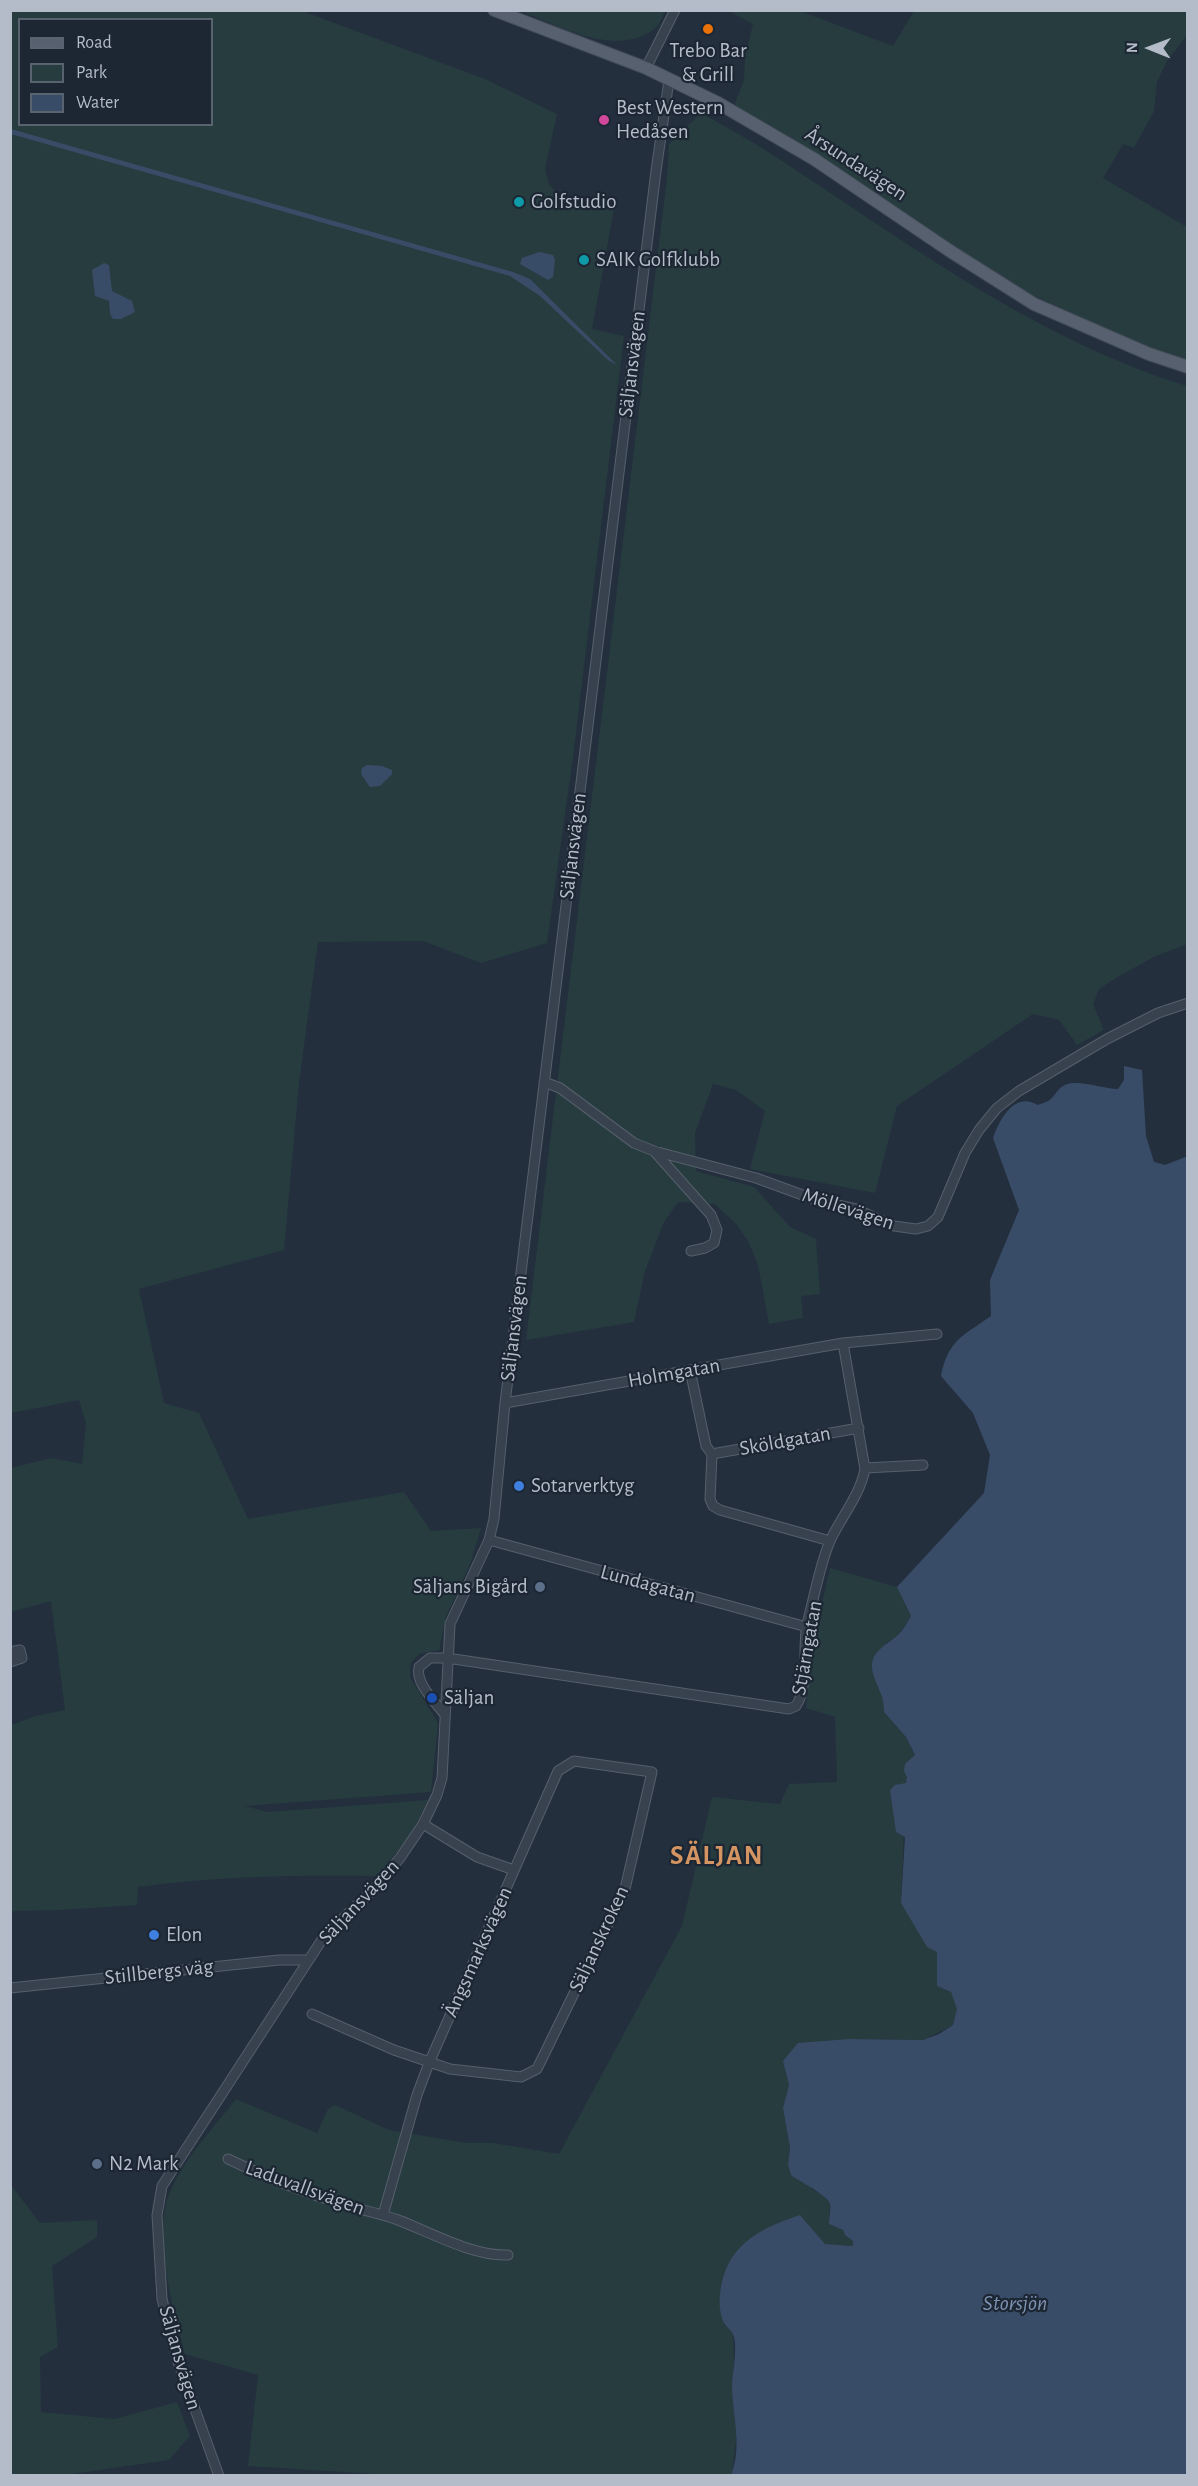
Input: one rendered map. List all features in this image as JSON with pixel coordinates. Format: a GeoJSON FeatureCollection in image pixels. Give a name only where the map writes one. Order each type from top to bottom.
{"type":"FeatureCollection","features":[{"type":"Feature","properties":{"kind":"main road","name":"Årsundavägen"},"geometry":{"type":"LineString","coordinates":[[494,10],[646,68],[718,103],[814,159],[950,251],[1034,304],[1149,354],[1188,367]]}},
{"type":"Feature","properties":{"kind":"street"},"geometry":{"type":"LineString","coordinates":[[646,68],[675,10]]}},
{"type":"Feature","properties":{"kind":"street","name":"Säljansvägen"},"geometry":{"type":"LineString","coordinates":[[219,2475],[178,2362],[162,2299],[158,2253],[159,2199],[162,2186],[190,2140],[219,2100],[325,1935],[373,1890],[393,1866],[423,1824],[440,1787],[450,1624],[484,1556],[494,1519],[505,1402],[655,178],[669,80]]}},
{"type":"Feature","properties":{"kind":"street","name":"Möllevägen"},"geometry":{"type":"LineString","coordinates":[[544,1082],[560,1088],[626,1138],[654,1151],[756,1178],[819,1201],[856,1209],[894,1226],[924,1227],[938,1217],[965,1153],[997,1108],[1019,1091],[1107,1039],[1158,1013],[1188,1003]]}},
{"type":"Feature","properties":{"kind":"street"},"geometry":{"type":"LineString","coordinates":[[654,1151],[696,1196],[716,1223],[714,1243],[691,1251]]}},
{"type":"Feature","properties":{"kind":"street"},"geometry":{"type":"LineString","coordinates":[[843,1343],[937,1334]]}},
{"type":"Feature","properties":{"kind":"street","name":"Holmgatan"},"geometry":{"type":"LineString","coordinates":[[505,1402],[843,1343]]}},
{"type":"Feature","properties":{"kind":"street","name":"Stjärngatan"},"geometry":{"type":"LineString","coordinates":[[447,1658],[793,1708],[801,1697],[807,1651],[807,1627],[830,1541],[860,1488],[865,1468],[843,1343]]}},
{"type":"Feature","properties":{"kind":"street"},"geometry":{"type":"LineString","coordinates":[[690,1370],[706,1446],[712,1454],[710,1499],[716,1508],[830,1541]]}},
{"type":"Feature","properties":{"kind":"street","name":"Sköldgatan"},"geometry":{"type":"LineString","coordinates":[[712,1454],[859,1428]]}},
{"type":"Feature","properties":{"kind":"street"},"geometry":{"type":"LineString","coordinates":[[865,1468],[923,1465]]}},
{"type":"Feature","properties":{"kind":"street","name":"Lundagatan"},"geometry":{"type":"LineString","coordinates":[[489,1540],[807,1627]]}},
{"type":"Feature","properties":{"kind":"street"},"geometry":{"type":"LineString","coordinates":[[10,1652],[20,1650],[22,1658],[10,1662]]}},
{"type":"Feature","properties":{"kind":"street"},"geometry":{"type":"LineString","coordinates":[[445,1715],[422,1684],[418,1671],[426,1660],[435,1657],[447,1658]]}},
{"type":"Feature","properties":{"kind":"street","name":"Säljanskroken"},"geometry":{"type":"LineString","coordinates":[[312,2014],[394,2050],[450,2069],[521,2077],[537,2069],[625,1888],[652,1772],[574,1761],[558,1771],[514,1870]]}},
{"type":"Feature","properties":{"kind":"street","name":"Ängsmarksvägen"},"geometry":{"type":"LineString","coordinates":[[423,1824],[477,1857],[514,1870],[429,2063]]}},
{"type":"Feature","properties":{"kind":"street","name":"Stillbergs väg"},"geometry":{"type":"LineString","coordinates":[[10,1988],[279,1960],[308,1960]]}},
{"type":"Feature","properties":{"kind":"street","name":"Laduvallsvägen"},"geometry":{"type":"LineString","coordinates":[[383,2215],[417,2095],[429,2063]]}},
{"type":"Feature","properties":{"kind":"street","name":"Laduvallsvägen"},"geometry":{"type":"LineString","coordinates":[[228,2159],[272,2178],[348,2206],[383,2215],[477,2251],[495,2256],[508,2255]]}},
{"type":"Feature","properties":{"kind":"green space"},"geometry":{"type":"Polygon","coordinates":[[[11,11],[302,11],[485,79],[557,114],[545,169],[549,184],[560,197],[591,208],[615,204],[592,329],[624,336],[573,757],[547,943],[481,963],[423,941],[318,942],[299,1083],[284,1250],[139,1289],[164,1403],[199,1413],[248,1519],[404,1492],[431,1531],[481,1528],[470,1564],[446,1617],[439,1650],[419,1654],[411,1663],[410,1677],[438,1723],[431,1792],[245,1806],[268,1812],[428,1800],[411,1835],[377,1876],[197,1880],[138,1887],[137,1905],[11,1911],[11,1725],[36,1716],[65,1710],[51,1601],[11,1612],[11,1468],[51,1458],[82,1464],[86,1423],[79,1400],[11,1413],[11,11]]]}},
{"type":"Feature","properties":{"kind":"green space"},"geometry":{"type":"Polygon","coordinates":[[[520,11],[665,11],[655,29],[637,38],[621,41],[603,40],[569,31],[520,11]]]}},
{"type":"Feature","properties":{"kind":"green space"},"geometry":{"type":"Polygon","coordinates":[[[729,11],[800,11],[893,46],[914,11],[1187,11],[1187,35],[1167,61],[1157,82],[1154,111],[1134,148],[1123,144],[1103,178],[1187,227],[1187,360],[1146,349],[1035,296],[946,242],[856,180],[736,107],[735,103],[744,80],[745,57],[753,24],[729,11]]]}},
{"type":"Feature","properties":{"kind":"green space"},"geometry":{"type":"Polygon","coordinates":[[[701,113],[767,151],[924,255],[1025,316],[1131,366],[1187,386],[1187,944],[1154,957],[1099,989],[1093,1004],[1104,1030],[1077,1045],[1059,1020],[1033,1014],[897,1106],[875,1193],[750,1169],[765,1111],[736,1090],[713,1084],[695,1133],[696,1171],[754,1187],[790,1227],[816,1239],[820,1294],[801,1296],[803,1318],[769,1324],[758,1265],[748,1241],[737,1225],[715,1204],[678,1202],[664,1222],[645,1271],[634,1322],[526,1340],[667,178],[669,144],[701,113]]]}},
{"type":"Feature","properties":{"kind":"green space"},"geometry":{"type":"Polygon","coordinates":[[[830,1568],[897,1587],[911,1616],[897,1637],[886,1643],[872,1667],[884,1700],[884,1712],[906,1737],[915,1756],[906,1783],[901,1903],[937,1952],[938,1986],[951,1992],[958,2009],[953,2025],[923,2040],[849,2039],[828,2042],[783,2061],[789,2085],[783,2108],[790,2148],[788,2165],[813,2190],[823,2194],[830,2204],[829,2224],[843,2230],[853,2241],[853,2246],[825,2244],[800,2215],[724,2323],[733,2334],[732,2385],[737,2432],[732,2474],[407,2476],[248,2466],[258,2375],[185,2354],[175,2317],[167,2273],[163,2229],[170,2192],[183,2167],[236,2099],[317,2133],[328,2109],[335,2105],[389,2130],[466,2143],[493,2143],[559,2154],[682,1926],[712,1797],[780,1804],[789,1784],[837,1782],[835,1717],[806,1708],[812,1649],[830,1568]]]}},
{"type":"Feature","properties":{"kind":"green space"},"geometry":{"type":"Polygon","coordinates":[[[11,2185],[40,2223],[97,2220],[97,2237],[52,2266],[58,2347],[40,2357],[41,2412],[115,2419],[177,2402],[190,2436],[169,2460],[65,2475],[11,2475],[11,2185]]]}},
{"type":"Feature","properties":{"kind":"water"},"geometry":{"type":"Polygon","coordinates":[[[11,129],[513,272],[530,279],[617,365],[608,360],[540,296],[510,276],[11,134],[11,129]]]}},
{"type":"Feature","properties":{"kind":"water"},"geometry":{"type":"Polygon","coordinates":[[[539,252],[553,255],[555,260],[553,277],[548,280],[520,264],[522,258],[539,252]]]}},
{"type":"Feature","properties":{"kind":"water"},"geometry":{"type":"Polygon","coordinates":[[[104,263],[109,265],[112,291],[132,301],[135,312],[121,319],[113,319],[110,314],[109,301],[95,296],[92,270],[104,263]]]}},
{"type":"Feature","properties":{"kind":"water"},"geometry":{"type":"Polygon","coordinates":[[[367,765],[382,766],[392,770],[392,774],[380,786],[370,787],[361,774],[362,768],[367,765]]]}},
{"type":"Feature","properties":{"kind":"water","name":"Storsjön"},"geometry":{"type":"Polygon","coordinates":[[[1124,1066],[1142,1070],[1146,1136],[1154,1162],[1165,1165],[1188,1156],[1187,2475],[731,2475],[737,2442],[732,2396],[735,2345],[733,2334],[725,2324],[721,2313],[721,2287],[726,2268],[741,2246],[751,2238],[774,2225],[800,2215],[825,2244],[853,2246],[853,2241],[845,2235],[843,2230],[829,2224],[830,2204],[828,2200],[791,2175],[788,2165],[790,2148],[783,2108],[789,2085],[783,2061],[798,2043],[849,2039],[923,2040],[953,2025],[957,2009],[951,1992],[937,1986],[937,1952],[927,1947],[901,1903],[905,1837],[896,1832],[890,1790],[895,1785],[906,1783],[905,1764],[915,1755],[906,1737],[884,1712],[883,1699],[874,1678],[872,1661],[877,1652],[898,1635],[911,1616],[897,1587],[984,1493],[990,1455],[973,1413],[941,1376],[948,1354],[958,1340],[991,1316],[990,1280],[1019,1210],[993,1138],[1004,1115],[1016,1104],[1022,1101],[1038,1105],[1050,1100],[1061,1088],[1071,1083],[1118,1089],[1124,1080],[1124,1066]]]}},
{"type":"Feature","properties":{"kind":"place","name":"Trebo Bar & Grill"},"geometry":{"type":"Point","coordinates":[708,29]}},
{"type":"Feature","properties":{"kind":"place","name":"Best Western Hedåsen"},"geometry":{"type":"Point","coordinates":[604,120]}},
{"type":"Feature","properties":{"kind":"place","name":"Golfstudio"},"geometry":{"type":"Point","coordinates":[519,202]}},
{"type":"Feature","properties":{"kind":"place","name":"SAIK Golfklubb"},"geometry":{"type":"Point","coordinates":[584,260]}},
{"type":"Feature","properties":{"kind":"place","name":"Sotarverktyg"},"geometry":{"type":"Point","coordinates":[519,1486]}},
{"type":"Feature","properties":{"kind":"place","name":"Säljans Bigård"},"geometry":{"type":"Point","coordinates":[540,1587]}},
{"type":"Feature","properties":{"kind":"place","name":"Säljan"},"geometry":{"type":"Point","coordinates":[432,1698]}},
{"type":"Feature","properties":{"kind":"place","name":"Elon"},"geometry":{"type":"Point","coordinates":[154,1935]}},
{"type":"Feature","properties":{"kind":"place","name":"N2 Mark"},"geometry":{"type":"Point","coordinates":[97,2164]}},
{"type":"Feature","properties":{"kind":"district","name":"SÄLJAN"},"geometry":{"type":"Point","coordinates":[717,1856]}}]}
